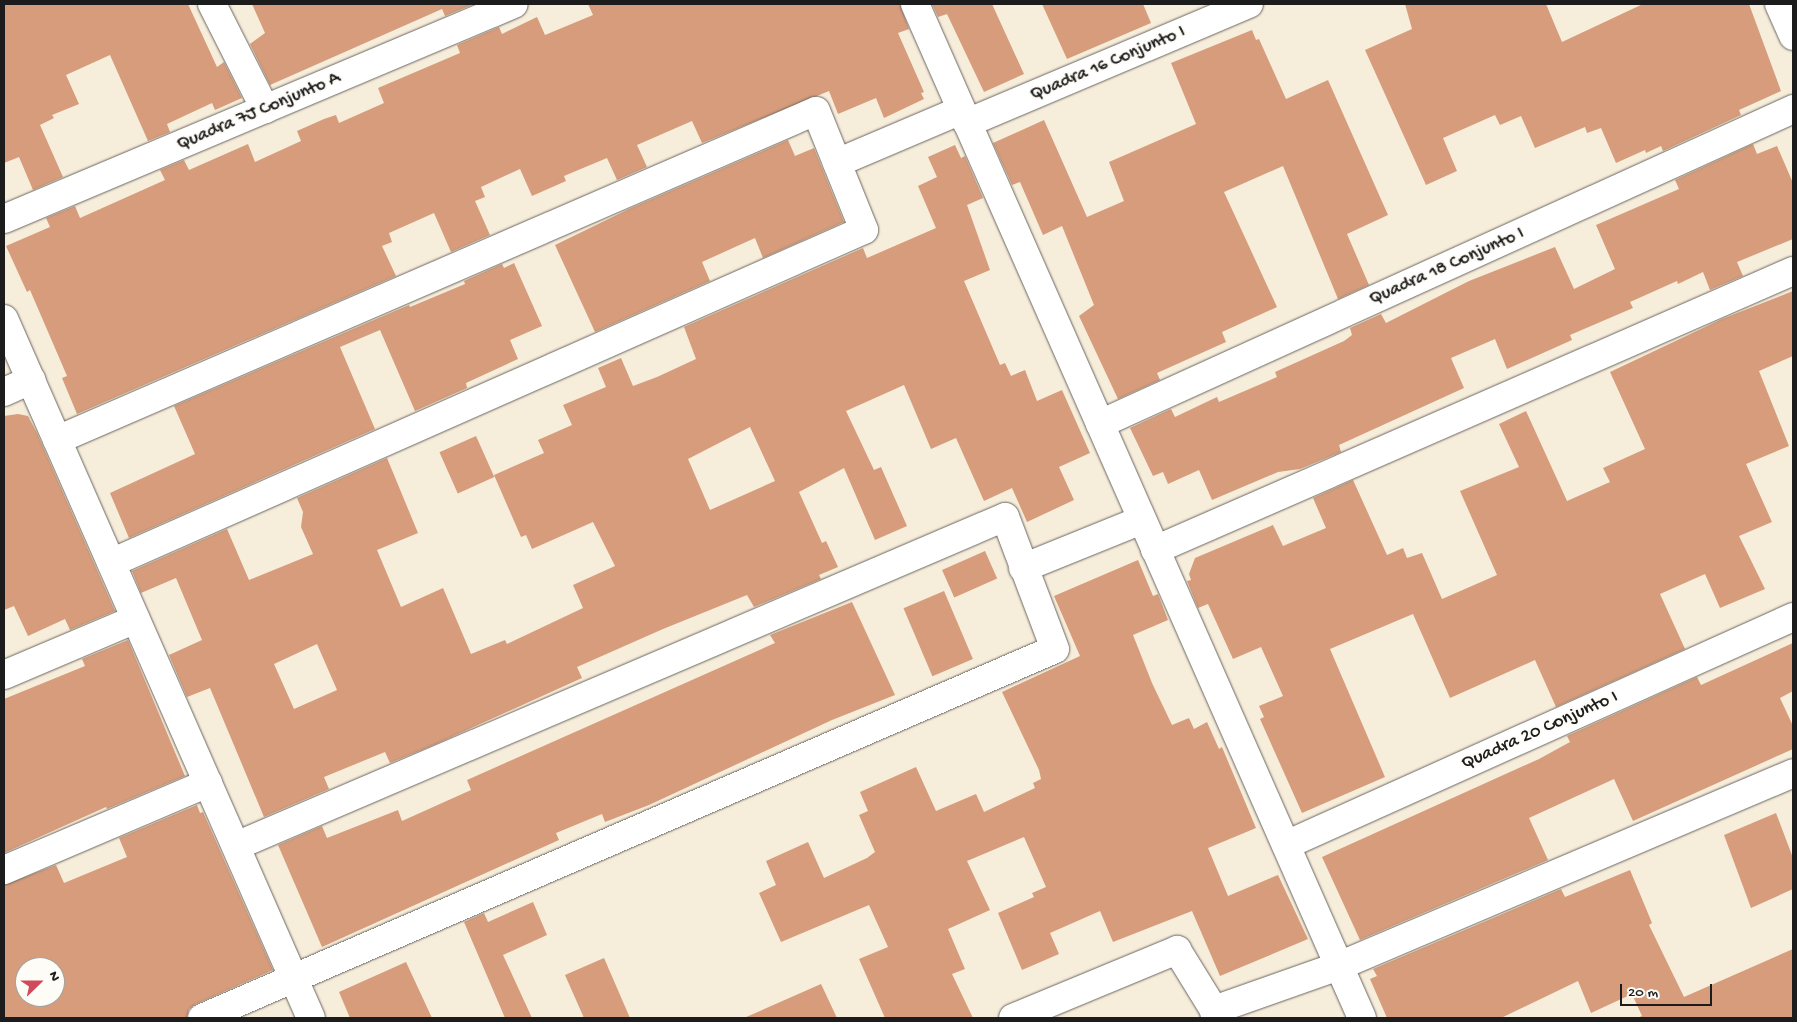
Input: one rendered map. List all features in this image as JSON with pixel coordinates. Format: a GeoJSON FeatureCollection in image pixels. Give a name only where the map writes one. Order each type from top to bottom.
{"type":"FeatureCollection","features":[{"type":"Feature","properties":{"kind":"street"},"geometry":{"type":"LineString","coordinates":[[212,4],[264,109]]}},
{"type":"Feature","properties":{"kind":"street","name":"Quadra 7J Conjunto A"},"geometry":{"type":"LineString","coordinates":[[4,219],[514,4]]}},
{"type":"Feature","properties":{"kind":"street"},"geometry":{"type":"LineString","coordinates":[[915,4],[1362,1018]]}},
{"type":"Feature","properties":{"kind":"street","name":"Quadra 16 Conjunto I"},"geometry":{"type":"LineString","coordinates":[[837,163],[964,117],[1249,4]]}},
{"type":"Feature","properties":{"kind":"street"},"geometry":{"type":"LineString","coordinates":[[1779,4],[1793,36]]}},
{"type":"Feature","properties":{"kind":"street","name":"Quadra 18 Conjunto I"},"geometry":{"type":"LineString","coordinates":[[1100,424],[1793,109]]}},
{"type":"Feature","properties":{"kind":"street"},"geometry":{"type":"LineString","coordinates":[[57,440],[816,111],[864,230],[111,563]]}},
{"type":"Feature","properties":{"kind":"street"},"geometry":{"type":"LineString","coordinates":[[1155,550],[1793,271]]}},
{"type":"Feature","properties":{"kind":"street"},"geometry":{"type":"LineString","coordinates":[[4,319],[311,1018]]}},
{"type":"Feature","properties":{"kind":"street"},"geometry":{"type":"LineString","coordinates":[[4,392],[31,380]]}},
{"type":"Feature","properties":{"kind":"street"},"geometry":{"type":"LineString","coordinates":[[202,1018],[1056,649],[1023,568],[1005,516],[236,846]]}},
{"type":"Feature","properties":{"kind":"street"},"geometry":{"type":"LineString","coordinates":[[1023,568],[1142,520]]}},
{"type":"Feature","properties":{"kind":"street","name":"Quadra 20 Conjunto I"},"geometry":{"type":"LineString","coordinates":[[1286,845],[1793,617]]}},
{"type":"Feature","properties":{"kind":"street"},"geometry":{"type":"LineString","coordinates":[[4,675],[136,619]]}},
{"type":"Feature","properties":{"kind":"street"},"geometry":{"type":"LineString","coordinates":[[1013,1018],[1177,950],[1214,1014],[1339,966],[1793,773]]}},
{"type":"Feature","properties":{"kind":"street"},"geometry":{"type":"LineString","coordinates":[[4,870],[208,783]]}},
{"type":"Feature","properties":{"kind":"building"},"geometry":{"type":"Polygon","coordinates":[[[4,4],[188,4],[217,67],[224,62],[242,98],[215,110],[212,103],[167,124],[170,132],[148,141],[110,55],[66,75],[79,104],[52,115],[54,118],[40,125],[63,177],[33,190],[19,157],[4,163],[4,4]]]}},
{"type":"Feature","properties":{"kind":"building"},"geometry":{"type":"Polygon","coordinates":[[[252,4],[474,4],[445,16],[442,9],[270,85],[250,44],[265,33],[252,4]]]}},
{"type":"Feature","properties":{"kind":"building"},"geometry":{"type":"Polygon","coordinates":[[[588,4],[900,4],[909,29],[898,33],[924,92],[921,93],[924,99],[884,118],[876,98],[838,114],[829,91],[702,143],[692,121],[637,145],[647,167],[617,180],[607,158],[564,176],[566,181],[532,196],[520,169],[481,187],[485,197],[475,201],[490,235],[451,252],[434,213],[389,233],[392,242],[382,246],[396,276],[77,414],[62,378],[67,376],[30,290],[27,292],[6,246],[50,227],[46,218],[75,206],[80,218],[165,180],[160,170],[184,160],[189,170],[248,144],[255,162],[301,141],[297,131],[336,115],[339,123],[384,103],[378,88],[460,53],[457,45],[499,27],[502,34],[537,17],[545,35],[593,15],[588,4]]]}},
{"type":"Feature","properties":{"kind":"building"},"geometry":{"type":"Polygon","coordinates":[[[932,4],[992,4],[1024,74],[984,92],[947,14],[938,17],[932,4]]]}},
{"type":"Feature","properties":{"kind":"building"},"geometry":{"type":"Polygon","coordinates":[[[1042,4],[1143,4],[1151,23],[1067,59],[1042,4]]]}},
{"type":"Feature","properties":{"kind":"building"},"geometry":{"type":"Polygon","coordinates":[[[1405,4],[1546,4],[1562,42],[1643,4],[1749,4],[1781,91],[1739,110],[1741,115],[1663,151],[1661,146],[1646,153],[1645,150],[1616,163],[1601,128],[1587,133],[1585,127],[1535,148],[1521,116],[1500,125],[1495,115],[1443,138],[1457,171],[1426,185],[1365,50],[1412,29],[1405,4]]]}},
{"type":"Feature","properties":{"kind":"building"},"geometry":{"type":"Polygon","coordinates":[[[1252,30],[1256,40],[1259,39],[1286,99],[1328,80],[1388,215],[1347,234],[1369,285],[1338,299],[1283,166],[1224,192],[1277,307],[1222,332],[1226,342],[1157,373],[1160,380],[1118,399],[1079,316],[1094,305],[1062,226],[1043,235],[1020,182],[1012,185],[993,143],[1044,120],[1087,217],[1124,201],[1109,162],[1196,124],[1171,63],[1252,30]]]}},
{"type":"Feature","properties":{"kind":"building"},"geometry":{"type":"Polygon","coordinates":[[[788,140],[795,156],[814,148],[844,222],[763,258],[755,238],[702,262],[710,281],[595,332],[555,245],[629,209],[788,140]]]}},
{"type":"Feature","properties":{"kind":"building"},"geometry":{"type":"Polygon","coordinates":[[[1753,144],[1757,154],[1777,146],[1793,183],[1793,239],[1737,262],[1743,276],[1710,290],[1703,272],[1678,284],[1677,281],[1630,302],[1633,308],[1570,335],[1572,340],[1507,369],[1495,339],[1451,358],[1464,388],[1339,445],[1341,452],[1300,469],[1278,472],[1212,500],[1199,470],[1168,484],[1163,472],[1153,476],[1130,428],[1171,409],[1175,417],[1217,397],[1219,402],[1277,377],[1275,372],[1344,341],[1352,335],[1350,328],[1381,314],[1386,323],[1469,281],[1555,247],[1574,289],[1615,269],[1596,225],[1679,189],[1675,180],[1753,144]]]}},
{"type":"Feature","properties":{"kind":"building"},"geometry":{"type":"Polygon","coordinates":[[[955,145],[961,158],[965,156],[983,198],[967,205],[990,270],[964,281],[1000,365],[1005,363],[1011,376],[1025,370],[1037,401],[1062,390],[1090,453],[1059,467],[1074,500],[1027,522],[1012,488],[984,501],[956,438],[931,449],[904,385],[846,411],[874,470],[881,467],[907,526],[875,540],[844,468],[799,492],[822,543],[826,541],[838,567],[819,575],[821,579],[754,607],[747,595],[663,629],[577,667],[582,678],[436,744],[390,763],[385,752],[324,777],[329,789],[264,817],[210,688],[187,697],[169,655],[202,640],[176,578],[141,593],[132,571],[227,529],[249,580],[313,554],[301,527],[303,512],[297,498],[387,458],[418,533],[377,550],[401,607],[443,588],[471,654],[505,640],[507,644],[583,608],[573,585],[615,566],[593,522],[532,549],[526,535],[521,537],[494,475],[544,453],[538,440],[572,425],[563,405],[606,387],[598,368],[621,358],[633,386],[657,377],[696,359],[684,327],[863,248],[867,258],[936,228],[918,186],[937,177],[928,157],[955,145]],[[750,427],[688,459],[710,510],[775,481],[750,427]],[[317,644],[274,664],[294,709],[337,690],[317,644]]]}},
{"type":"Feature","properties":{"kind":"building"},"geometry":{"type":"Polygon","coordinates":[[[514,263],[542,326],[510,340],[518,359],[466,383],[467,388],[415,411],[380,330],[340,347],[375,429],[129,538],[110,493],[195,454],[174,406],[409,305],[410,307],[465,284],[464,281],[502,264],[504,268],[514,263]]]}},
{"type":"Feature","properties":{"kind":"building"},"geometry":{"type":"Polygon","coordinates":[[[1793,291],[1793,356],[1759,371],[1789,446],[1746,464],[1772,522],[1739,536],[1765,589],[1720,608],[1705,574],[1660,594],[1685,649],[1556,707],[1535,660],[1450,698],[1413,614],[1330,649],[1385,777],[1302,813],[1260,719],[1264,717],[1259,706],[1283,696],[1261,647],[1233,659],[1208,604],[1198,608],[1187,581],[1191,580],[1189,574],[1195,558],[1273,525],[1283,546],[1326,528],[1313,498],[1353,480],[1387,555],[1403,548],[1407,558],[1422,553],[1442,599],[1497,575],[1460,491],[1519,467],[1499,424],[1526,411],[1567,501],[1610,482],[1603,468],[1645,449],[1610,372],[1722,319],[1793,291]]]}},
{"type":"Feature","properties":{"kind":"building"},"geometry":{"type":"Polygon","coordinates":[[[18,414],[28,416],[37,433],[115,611],[70,630],[65,619],[28,636],[14,606],[4,610],[4,416],[18,414]]]}},
{"type":"Feature","properties":{"kind":"building"},"geometry":{"type":"Polygon","coordinates":[[[476,436],[494,477],[458,493],[439,452],[476,436]]]}},
{"type":"Feature","properties":{"kind":"building"},"geometry":{"type":"Polygon","coordinates":[[[985,551],[997,578],[954,598],[942,570],[985,551]]]}},
{"type":"Feature","properties":{"kind":"building"},"geometry":{"type":"Polygon","coordinates":[[[1138,560],[1153,596],[1158,594],[1168,620],[1133,635],[1152,683],[1172,725],[1189,718],[1194,729],[1207,722],[1219,749],[1222,747],[1256,828],[1208,848],[1228,896],[1278,875],[1308,939],[1220,976],[1192,911],[1113,942],[1100,911],[1050,933],[1059,954],[1022,970],[998,913],[1034,897],[1032,893],[1046,887],[1024,837],[967,861],[990,910],[948,929],[965,969],[952,974],[973,1018],[885,1018],[859,959],[888,947],[869,905],[781,942],[759,893],[776,885],[766,861],[808,842],[824,878],[867,858],[875,852],[859,815],[868,811],[860,792],[916,767],[936,811],[976,794],[984,812],[1035,788],[1033,783],[1041,779],[1039,770],[1002,692],[1080,656],[1054,596],[1138,560]]]}},
{"type":"Feature","properties":{"kind":"building"},"geometry":{"type":"Polygon","coordinates":[[[944,591],[973,659],[932,676],[903,608],[944,591]]]}},
{"type":"Feature","properties":{"kind":"building"},"geometry":{"type":"Polygon","coordinates":[[[852,602],[895,695],[832,720],[649,805],[605,822],[602,814],[556,833],[559,840],[322,947],[278,845],[322,826],[327,838],[398,810],[402,821],[471,790],[467,780],[775,643],[770,635],[852,602]]]}},
{"type":"Feature","properties":{"kind":"building"},"geometry":{"type":"Polygon","coordinates":[[[128,640],[185,776],[107,809],[106,807],[4,853],[4,699],[85,666],[82,659],[128,640]]]}},
{"type":"Feature","properties":{"kind":"building"},"geometry":{"type":"Polygon","coordinates":[[[1793,643],[1793,691],[1780,698],[1793,726],[1793,749],[1633,821],[1614,779],[1529,818],[1548,860],[1360,940],[1322,857],[1539,759],[1570,742],[1567,736],[1697,677],[1701,685],[1793,643]]]}},
{"type":"Feature","properties":{"kind":"building"},"geometry":{"type":"Polygon","coordinates":[[[197,805],[200,813],[203,812],[273,970],[196,1004],[189,1009],[187,1018],[4,1018],[4,885],[56,865],[64,883],[127,857],[119,838],[197,805]]]}},
{"type":"Feature","properties":{"kind":"building"},"geometry":{"type":"Polygon","coordinates":[[[1776,813],[1793,858],[1793,889],[1751,908],[1724,835],[1776,813]]]}},
{"type":"Feature","properties":{"kind":"building"},"geometry":{"type":"Polygon","coordinates":[[[1630,870],[1652,923],[1649,925],[1684,997],[1793,949],[1793,1018],[1637,1018],[1642,1016],[1632,994],[1591,1013],[1578,981],[1501,1018],[1387,1018],[1370,979],[1377,976],[1373,969],[1561,889],[1565,897],[1630,870]]]}},
{"type":"Feature","properties":{"kind":"building"},"geometry":{"type":"Polygon","coordinates":[[[533,902],[547,935],[503,955],[532,1018],[505,1018],[464,922],[484,913],[488,922],[533,902]]]}},
{"type":"Feature","properties":{"kind":"building"},"geometry":{"type":"Polygon","coordinates":[[[604,958],[630,1018],[584,1018],[565,975],[604,958]]]}},
{"type":"Feature","properties":{"kind":"building"},"geometry":{"type":"Polygon","coordinates":[[[406,962],[432,1018],[350,1018],[339,992],[406,962]]]}},
{"type":"Feature","properties":{"kind":"building"},"geometry":{"type":"Polygon","coordinates":[[[821,984],[837,1018],[744,1018],[821,984]]]}}]}
